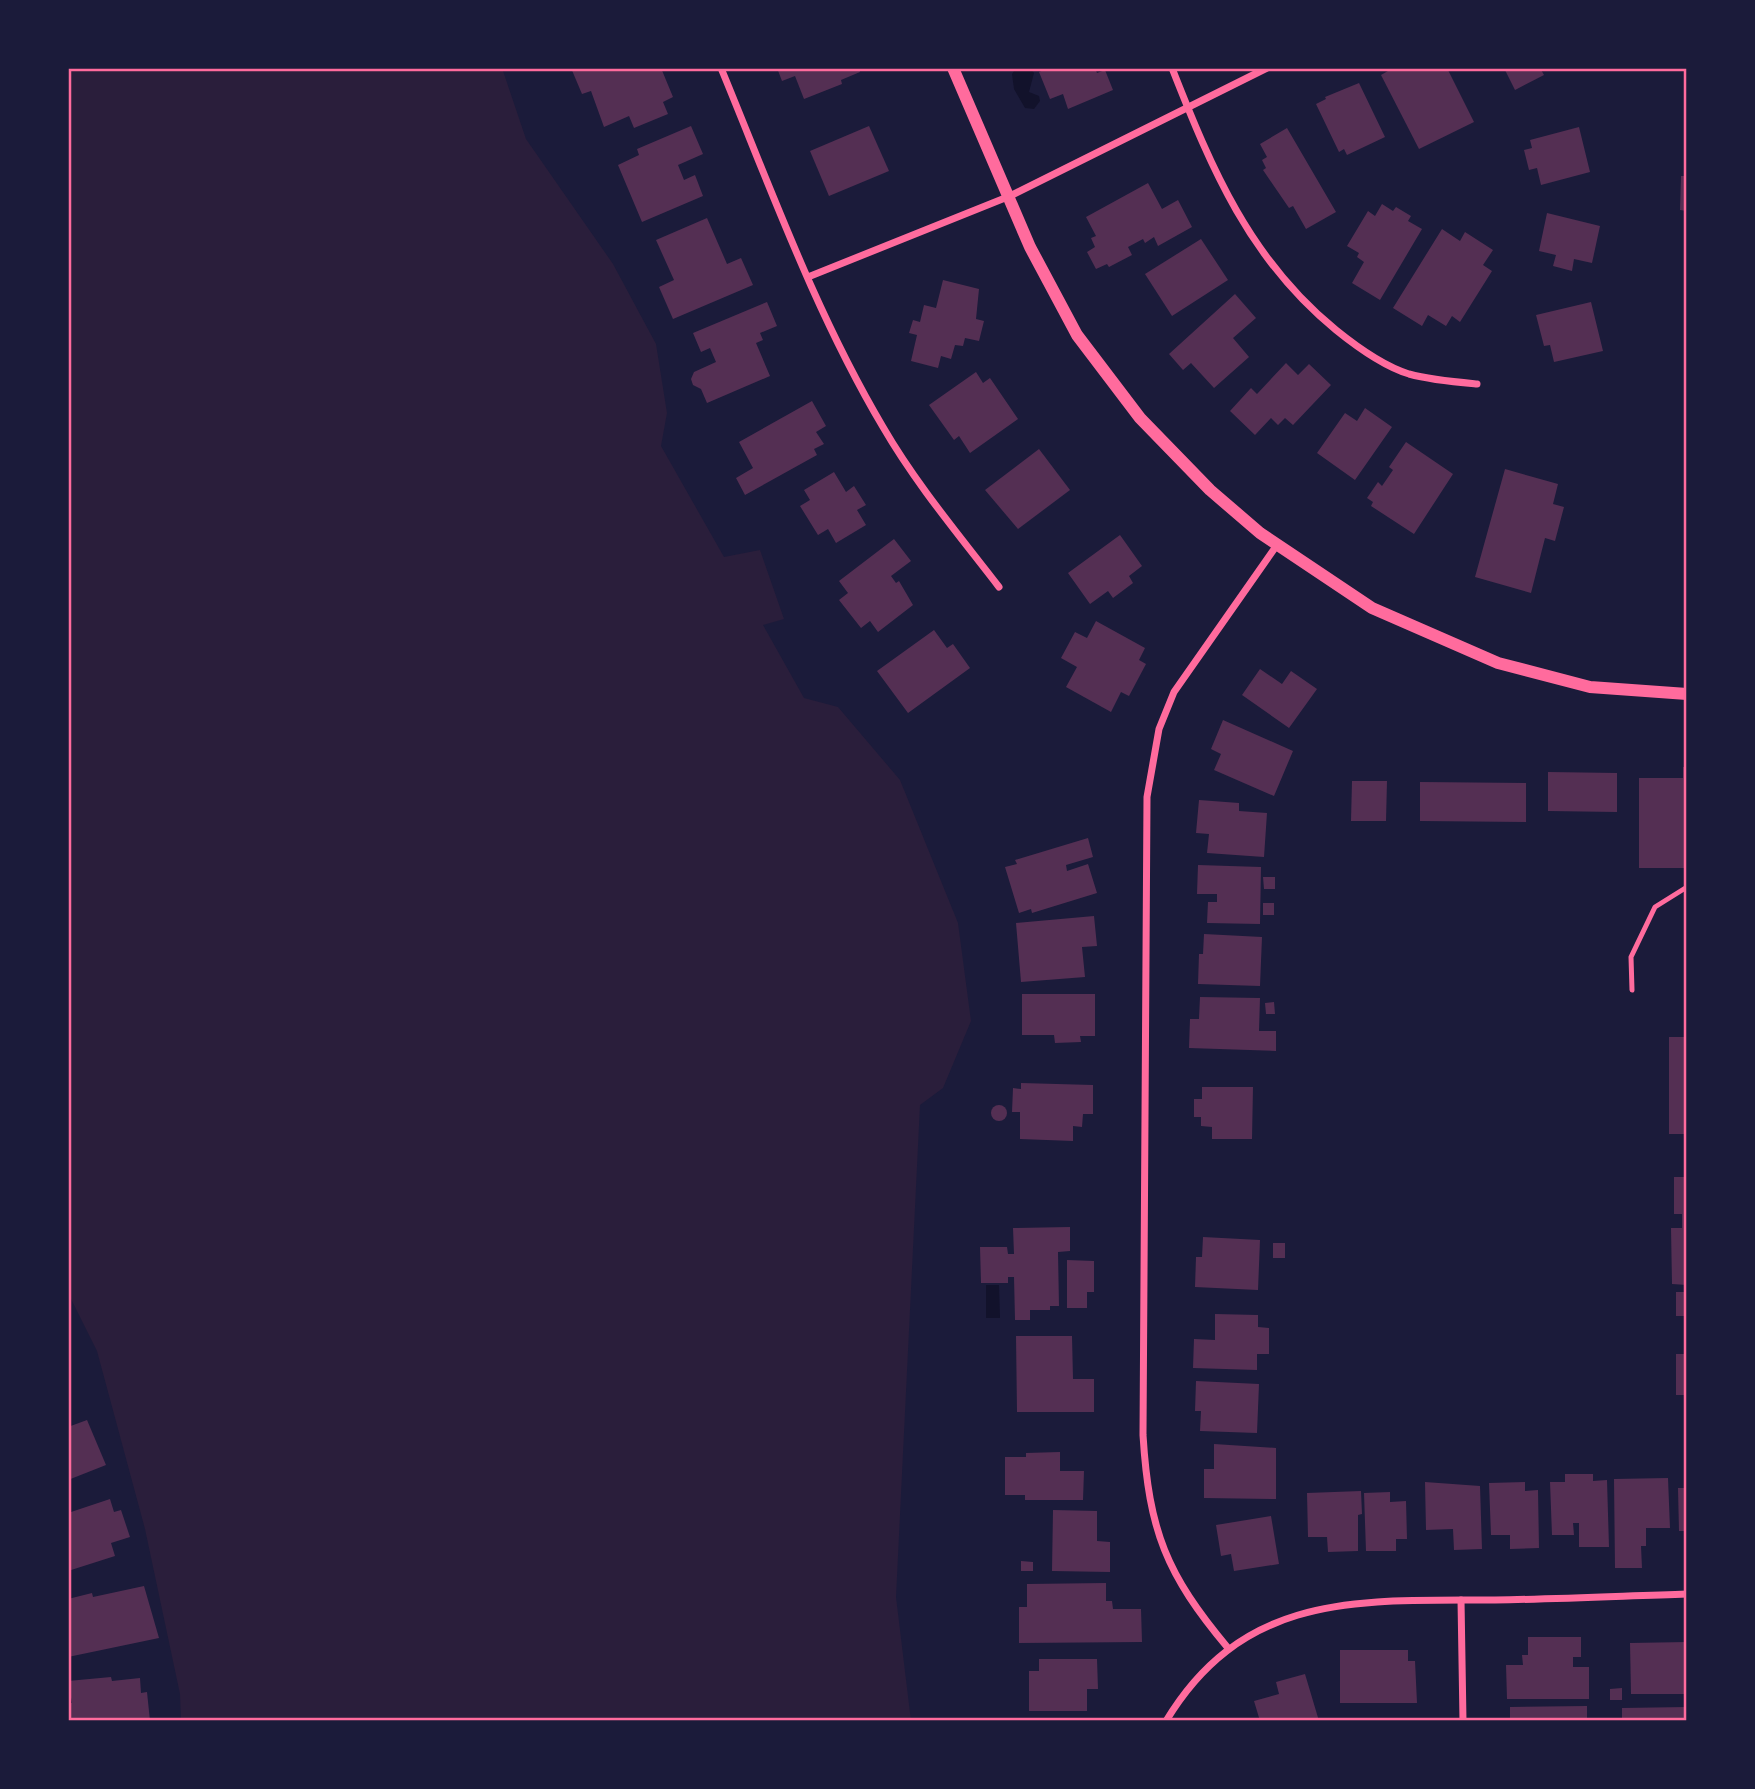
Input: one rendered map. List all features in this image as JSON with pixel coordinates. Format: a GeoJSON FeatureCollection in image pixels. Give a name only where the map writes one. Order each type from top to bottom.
{"type":"FeatureCollection","features":[{"type":"Feature","properties":{"kind":"street"},"geometry":{"type":"LineString","coordinates":[[721,68],[829,329],[883,428],[918,482],[999,587]]}},
{"type":"Feature","properties":{"kind":"street"},"geometry":{"type":"LineString","coordinates":[[953,68],[1030,247],[1077,335],[1140,418],[1210,490],[1277,545],[1372,608],[1498,663],[1590,687],[1687,694]]}},
{"type":"Feature","properties":{"kind":"street"},"geometry":{"type":"LineString","coordinates":[[1172,68],[1187,108],[1245,230],[1277,273],[1311,310],[1358,348],[1407,373],[1477,384]]}},
{"type":"Feature","properties":{"kind":"street"},"geometry":{"type":"LineString","coordinates":[[808,277],[1010,197],[1267,68]]}},
{"type":"Feature","properties":{"kind":"street"},"geometry":{"type":"LineString","coordinates":[[1228,1648],[1195,1607],[1172,1571],[1157,1536],[1147,1492],[1143,1434],[1147,797],[1159,729],[1174,692],[1277,545]]}},
{"type":"Feature","properties":{"kind":"street"},"geometry":{"type":"LineString","coordinates":[[1166,1721],[1209,1665],[1228,1648],[1267,1627],[1338,1604],[1687,1594]]}},
{"type":"Feature","properties":{"kind":"street"},"geometry":{"type":"LineString","coordinates":[[1461,1600],[1463,1721]]}},
{"type":"Feature","properties":{"kind":"lane"},"geometry":{"type":"LineString","coordinates":[[1632,990],[1631,957],[1655,907],[1687,887]]}},
{"type":"Feature","properties":{"kind":"shaded area"},"geometry":{"type":"Polygon","coordinates":[[[68,68],[502,68],[526,139],[613,264],[656,344],[667,413],[661,446],[724,557],[760,550],[784,619],[763,625],[804,698],[838,707],[900,780],[958,923],[971,1021],[943,1088],[920,1105],[896,1597],[911,1721],[181,1721],[180,1694],[145,1529],[97,1351],[68,1293],[68,68]]]}},
{"type":"Feature","properties":{"kind":"shaded area"},"geometry":{"type":"Polygon","coordinates":[[[1016,68],[1030,68],[1034,73],[1029,92],[1039,96],[1040,101],[1034,109],[1025,108],[1014,89],[1012,74],[1016,68]]]}},
{"type":"Feature","properties":{"kind":"shaded area"},"geometry":{"type":"Polygon","coordinates":[[[986,1285],[999,1285],[1000,1318],[986,1318],[986,1285]]]}},
{"type":"Feature","properties":{"kind":"building"},"geometry":{"type":"Polygon","coordinates":[[[571,68],[661,68],[673,97],[663,102],[668,114],[634,128],[629,116],[604,127],[591,91],[582,94],[571,68]]]}},
{"type":"Feature","properties":{"kind":"building"},"geometry":{"type":"Polygon","coordinates":[[[777,68],[859,68],[860,72],[841,80],[842,84],[804,99],[795,76],[782,81],[777,68]]]}},
{"type":"Feature","properties":{"kind":"building"},"geometry":{"type":"Polygon","coordinates":[[[1048,68],[1095,68],[1097,73],[1105,70],[1113,90],[1068,109],[1063,94],[1050,99],[1039,72],[1048,68]]]}},
{"type":"Feature","properties":{"kind":"building"},"geometry":{"type":"Polygon","coordinates":[[[1393,68],[1447,68],[1474,122],[1419,149],[1381,75],[1393,68]]]}},
{"type":"Feature","properties":{"kind":"building"},"geometry":{"type":"Polygon","coordinates":[[[1504,68],[1540,68],[1544,75],[1515,90],[1504,68]]]}},
{"type":"Feature","properties":{"kind":"building"},"geometry":{"type":"Polygon","coordinates":[[[1359,83],[1385,137],[1347,155],[1344,149],[1339,152],[1316,104],[1326,99],[1325,97],[1359,83]]]}},
{"type":"Feature","properties":{"kind":"building"},"geometry":{"type":"Polygon","coordinates":[[[691,126],[703,154],[678,165],[684,180],[695,175],[703,196],[642,222],[618,165],[639,155],[637,149],[691,126]]]}},
{"type":"Feature","properties":{"kind":"building"},"geometry":{"type":"Polygon","coordinates":[[[869,126],[889,171],[829,196],[810,151],[869,126]]]}},
{"type":"Feature","properties":{"kind":"building"},"geometry":{"type":"Polygon","coordinates":[[[1579,127],[1590,172],[1541,185],[1537,168],[1529,170],[1524,150],[1532,148],[1530,140],[1579,127]]]}},
{"type":"Feature","properties":{"kind":"building"},"geometry":{"type":"Polygon","coordinates":[[[1287,128],[1336,212],[1306,229],[1293,206],[1289,208],[1263,170],[1266,168],[1262,160],[1267,157],[1260,144],[1287,128]]]}},
{"type":"Feature","properties":{"kind":"building"},"geometry":{"type":"Polygon","coordinates":[[[1681,176],[1687,176],[1687,211],[1680,210],[1681,176]]]}},
{"type":"Feature","properties":{"kind":"building"},"geometry":{"type":"Polygon","coordinates":[[[1148,183],[1162,209],[1178,200],[1192,227],[1158,246],[1154,237],[1145,243],[1143,239],[1128,247],[1132,255],[1109,267],[1107,264],[1096,269],[1087,252],[1095,247],[1091,238],[1096,236],[1086,217],[1148,183]]]}},
{"type":"Feature","properties":{"kind":"building"},"geometry":{"type":"Polygon","coordinates":[[[1382,204],[1393,211],[1396,207],[1411,216],[1408,221],[1422,229],[1380,300],[1352,283],[1364,262],[1357,257],[1359,253],[1347,246],[1368,211],[1375,216],[1382,204]]]}},
{"type":"Feature","properties":{"kind":"building"},"geometry":{"type":"Polygon","coordinates":[[[1547,213],[1600,226],[1592,263],[1574,259],[1572,271],[1553,266],[1556,255],[1539,251],[1547,213]]]}},
{"type":"Feature","properties":{"kind":"building"},"geometry":{"type":"Polygon","coordinates":[[[707,218],[727,264],[741,258],[753,285],[673,319],[659,287],[674,280],[656,240],[707,218]]]}},
{"type":"Feature","properties":{"kind":"building"},"geometry":{"type":"Polygon","coordinates":[[[1442,229],[1460,241],[1465,232],[1493,250],[1483,265],[1492,271],[1460,322],[1452,316],[1446,326],[1428,315],[1422,326],[1393,308],[1442,229]]]}},
{"type":"Feature","properties":{"kind":"building"},"geometry":{"type":"Polygon","coordinates":[[[1201,239],[1228,280],[1172,316],[1145,274],[1201,239]]]}},
{"type":"Feature","properties":{"kind":"building"},"geometry":{"type":"Polygon","coordinates":[[[943,280],[979,289],[976,319],[984,321],[979,341],[965,338],[963,346],[955,345],[951,359],[941,356],[938,368],[911,361],[917,335],[909,333],[913,320],[920,322],[924,305],[936,308],[943,280]]]}},
{"type":"Feature","properties":{"kind":"building"},"geometry":{"type":"Polygon","coordinates":[[[1235,294],[1256,318],[1233,338],[1249,357],[1214,388],[1191,363],[1183,370],[1169,354],[1235,294]]]}},
{"type":"Feature","properties":{"kind":"building"},"geometry":{"type":"Polygon","coordinates":[[[767,302],[777,326],[760,333],[763,340],[756,343],[770,376],[707,403],[701,389],[693,385],[691,379],[694,372],[716,362],[710,348],[701,352],[693,333],[767,302]]]}},
{"type":"Feature","properties":{"kind":"building"},"geometry":{"type":"Polygon","coordinates":[[[1591,302],[1603,351],[1554,362],[1550,345],[1544,346],[1536,315],[1591,302]]]}},
{"type":"Feature","properties":{"kind":"building"},"geometry":{"type":"Polygon","coordinates":[[[1286,363],[1298,375],[1309,364],[1331,385],[1293,425],[1285,418],[1278,425],[1271,418],[1255,435],[1230,411],[1251,388],[1257,394],[1286,363]]]}},
{"type":"Feature","properties":{"kind":"building"},"geometry":{"type":"Polygon","coordinates":[[[976,372],[983,383],[990,378],[1018,419],[970,453],[959,436],[954,440],[929,405],[976,372]]]}},
{"type":"Feature","properties":{"kind":"building"},"geometry":{"type":"Polygon","coordinates":[[[812,401],[826,426],[816,432],[824,444],[814,449],[817,455],[745,495],[736,478],[753,468],[739,442],[812,401]]]}},
{"type":"Feature","properties":{"kind":"building"},"geometry":{"type":"Polygon","coordinates":[[[1365,408],[1392,427],[1355,480],[1317,453],[1345,413],[1357,421],[1365,408]]]}},
{"type":"Feature","properties":{"kind":"building"},"geometry":{"type":"Polygon","coordinates":[[[1406,442],[1453,474],[1414,534],[1371,506],[1373,502],[1367,498],[1378,482],[1382,486],[1393,470],[1389,467],[1406,442]]]}},
{"type":"Feature","properties":{"kind":"building"},"geometry":{"type":"Polygon","coordinates":[[[1039,449],[1070,490],[1018,529],[985,490],[1039,449]]]}},
{"type":"Feature","properties":{"kind":"building"},"geometry":{"type":"Polygon","coordinates":[[[1505,469],[1558,484],[1553,504],[1564,507],[1555,541],[1545,538],[1531,593],[1475,577],[1505,469]]]}},
{"type":"Feature","properties":{"kind":"building"},"geometry":{"type":"Polygon","coordinates":[[[834,472],[846,492],[854,486],[866,505],[857,510],[866,525],[836,543],[828,529],[818,535],[800,506],[810,500],[804,490],[834,472]]]}},
{"type":"Feature","properties":{"kind":"building"},"geometry":{"type":"Polygon","coordinates":[[[1120,535],[1142,566],[1129,576],[1133,583],[1113,598],[1108,591],[1090,604],[1068,573],[1120,535]]]}},
{"type":"Feature","properties":{"kind":"building"},"geometry":{"type":"Polygon","coordinates":[[[894,539],[911,561],[891,576],[896,583],[899,581],[913,605],[878,632],[870,621],[861,628],[839,600],[848,593],[839,581],[894,539]]]}},
{"type":"Feature","properties":{"kind":"building"},"geometry":{"type":"Polygon","coordinates":[[[1096,621],[1145,648],[1139,660],[1146,664],[1129,696],[1121,692],[1111,712],[1066,687],[1077,667],[1061,658],[1075,632],[1087,638],[1096,621]]]}},
{"type":"Feature","properties":{"kind":"building"},"geometry":{"type":"Polygon","coordinates":[[[934,630],[947,648],[953,644],[970,668],[908,713],[877,671],[934,630]]]}},
{"type":"Feature","properties":{"kind":"building"},"geometry":{"type":"Polygon","coordinates":[[[1260,669],[1282,684],[1291,671],[1317,689],[1289,728],[1242,695],[1260,669]]]}},
{"type":"Feature","properties":{"kind":"building"},"geometry":{"type":"Polygon","coordinates":[[[1223,720],[1293,751],[1274,796],[1214,770],[1221,754],[1211,749],[1223,720]]]}},
{"type":"Feature","properties":{"kind":"building"},"geometry":{"type":"Polygon","coordinates":[[[1683,767],[1687,767],[1687,868],[1639,868],[1639,778],[1683,778],[1683,767]]]}},
{"type":"Feature","properties":{"kind":"building"},"geometry":{"type":"Polygon","coordinates":[[[1548,772],[1617,773],[1617,812],[1548,811],[1548,772]]]}},
{"type":"Feature","properties":{"kind":"building"},"geometry":{"type":"Polygon","coordinates":[[[1352,781],[1387,781],[1386,821],[1351,821],[1352,781]]]}},
{"type":"Feature","properties":{"kind":"building"},"geometry":{"type":"Polygon","coordinates":[[[1420,782],[1526,783],[1526,822],[1420,821],[1420,782]]]}},
{"type":"Feature","properties":{"kind":"building"},"geometry":{"type":"Polygon","coordinates":[[[1199,800],[1239,803],[1239,811],[1267,813],[1264,857],[1207,853],[1209,834],[1196,833],[1199,800]]]}},
{"type":"Feature","properties":{"kind":"building"},"geometry":{"type":"Polygon","coordinates":[[[1088,838],[1093,857],[1066,865],[1067,871],[1088,864],[1097,893],[1032,913],[1031,909],[1019,913],[1005,867],[1017,864],[1015,860],[1088,838]]]}},
{"type":"Feature","properties":{"kind":"building"},"geometry":{"type":"Polygon","coordinates":[[[1198,865],[1261,867],[1260,924],[1207,923],[1208,902],[1217,902],[1217,894],[1197,894],[1198,865]]]}},
{"type":"Feature","properties":{"kind":"building"},"geometry":{"type":"Polygon","coordinates":[[[1263,877],[1275,877],[1275,889],[1264,889],[1263,877]]]}},
{"type":"Feature","properties":{"kind":"building"},"geometry":{"type":"Polygon","coordinates":[[[1263,903],[1274,903],[1274,915],[1263,915],[1263,903]]]}},
{"type":"Feature","properties":{"kind":"building"},"geometry":{"type":"Polygon","coordinates":[[[1094,916],[1097,946],[1082,947],[1085,977],[1021,982],[1016,923],[1094,916]]]}},
{"type":"Feature","properties":{"kind":"building"},"geometry":{"type":"Polygon","coordinates":[[[1204,934],[1262,937],[1260,986],[1198,984],[1199,954],[1203,954],[1204,934]]]}},
{"type":"Feature","properties":{"kind":"building"},"geometry":{"type":"Polygon","coordinates":[[[1022,994],[1095,994],[1095,1036],[1080,1036],[1081,1042],[1055,1043],[1054,1035],[1022,1035],[1022,994]]]}},
{"type":"Feature","properties":{"kind":"building"},"geometry":{"type":"Polygon","coordinates":[[[1200,997],[1260,998],[1259,1031],[1276,1031],[1276,1051],[1189,1048],[1190,1019],[1199,1019],[1200,997]]]}},
{"type":"Feature","properties":{"kind":"building"},"geometry":{"type":"Polygon","coordinates":[[[1274,1002],[1275,1014],[1266,1014],[1265,1003],[1274,1002]]]}},
{"type":"Feature","properties":{"kind":"building"},"geometry":{"type":"Polygon","coordinates":[[[1669,1037],[1687,1037],[1687,1134],[1669,1134],[1669,1037]]]}},
{"type":"Feature","properties":{"kind":"building"},"geometry":{"type":"Polygon","coordinates":[[[1021,1083],[1093,1085],[1093,1114],[1083,1114],[1082,1127],[1073,1126],[1073,1141],[1020,1139],[1020,1112],[1012,1112],[1013,1088],[1021,1089],[1021,1083]]]}},
{"type":"Feature","properties":{"kind":"building"},"geometry":{"type":"Polygon","coordinates":[[[1202,1087],[1253,1087],[1252,1139],[1212,1139],[1212,1127],[1201,1126],[1201,1117],[1194,1117],[1194,1099],[1202,1099],[1202,1087]]]}},
{"type":"Feature","properties":{"kind":"building"},"geometry":{"type":"Polygon","coordinates":[[[999,1105],[1005,1107],[1005,1119],[999,1121],[993,1119],[991,1113],[993,1107],[999,1105]]]}},
{"type":"Feature","properties":{"kind":"building"},"geometry":{"type":"Polygon","coordinates":[[[1674,1177],[1687,1177],[1687,1285],[1672,1284],[1671,1228],[1682,1228],[1682,1214],[1674,1214],[1674,1177]]]}},
{"type":"Feature","properties":{"kind":"building"},"geometry":{"type":"Polygon","coordinates":[[[1070,1227],[1070,1251],[1058,1252],[1059,1306],[1050,1306],[1050,1310],[1030,1310],[1030,1320],[1015,1320],[1014,1277],[1008,1277],[1008,1283],[981,1283],[980,1247],[1007,1247],[1008,1254],[1014,1254],[1013,1228],[1070,1227]]]}},
{"type":"Feature","properties":{"kind":"building"},"geometry":{"type":"Polygon","coordinates":[[[1203,1237],[1260,1240],[1258,1290],[1195,1287],[1196,1257],[1202,1257],[1203,1237]]]}},
{"type":"Feature","properties":{"kind":"building"},"geometry":{"type":"Polygon","coordinates":[[[1273,1243],[1285,1243],[1285,1258],[1273,1258],[1273,1243]]]}},
{"type":"Feature","properties":{"kind":"building"},"geometry":{"type":"Polygon","coordinates":[[[1067,1260],[1094,1261],[1094,1292],[1087,1292],[1087,1308],[1067,1308],[1067,1260]]]}},
{"type":"Feature","properties":{"kind":"building"},"geometry":{"type":"Polygon","coordinates":[[[1676,1292],[1687,1292],[1687,1316],[1676,1316],[1676,1292]]]}},
{"type":"Feature","properties":{"kind":"building"},"geometry":{"type":"Polygon","coordinates":[[[1215,1314],[1258,1315],[1258,1327],[1269,1328],[1269,1354],[1257,1354],[1257,1370],[1193,1368],[1194,1339],[1215,1340],[1215,1314]]]}},
{"type":"Feature","properties":{"kind":"building"},"geometry":{"type":"Polygon","coordinates":[[[1016,1336],[1072,1336],[1073,1379],[1094,1379],[1094,1412],[1017,1412],[1016,1336]]]}},
{"type":"Feature","properties":{"kind":"building"},"geometry":{"type":"Polygon","coordinates":[[[1676,1354],[1687,1354],[1687,1395],[1676,1395],[1676,1354]]]}},
{"type":"Feature","properties":{"kind":"building"},"geometry":{"type":"Polygon","coordinates":[[[1196,1381],[1259,1384],[1257,1433],[1200,1431],[1201,1411],[1195,1411],[1196,1381]]]}},
{"type":"Feature","properties":{"kind":"building"},"geometry":{"type":"Polygon","coordinates":[[[87,1420],[106,1465],[68,1480],[68,1427],[87,1420]]]}},
{"type":"Feature","properties":{"kind":"building"},"geometry":{"type":"Polygon","coordinates":[[[1214,1444],[1276,1448],[1276,1499],[1204,1498],[1204,1469],[1214,1469],[1214,1444]]]}},
{"type":"Feature","properties":{"kind":"building"},"geometry":{"type":"Polygon","coordinates":[[[1060,1452],[1060,1471],[1084,1471],[1083,1500],[1025,1500],[1025,1495],[1005,1495],[1005,1457],[1060,1452]]]}},
{"type":"Feature","properties":{"kind":"building"},"geometry":{"type":"Polygon","coordinates":[[[1565,1474],[1593,1474],[1593,1481],[1607,1480],[1609,1547],[1579,1547],[1579,1523],[1573,1523],[1574,1535],[1552,1535],[1550,1482],[1565,1482],[1565,1474]]]}},
{"type":"Feature","properties":{"kind":"building"},"geometry":{"type":"Polygon","coordinates":[[[1668,1478],[1670,1528],[1646,1528],[1646,1546],[1641,1546],[1642,1568],[1615,1568],[1614,1479],[1668,1478]]]}},
{"type":"Feature","properties":{"kind":"building"},"geometry":{"type":"Polygon","coordinates":[[[1425,1482],[1480,1486],[1482,1549],[1454,1550],[1453,1529],[1426,1530],[1425,1482]]]}},
{"type":"Feature","properties":{"kind":"building"},"geometry":{"type":"Polygon","coordinates":[[[1525,1482],[1525,1491],[1538,1490],[1539,1548],[1510,1549],[1510,1535],[1491,1535],[1489,1483],[1525,1482]]]}},
{"type":"Feature","properties":{"kind":"building"},"geometry":{"type":"Polygon","coordinates":[[[1678,1488],[1687,1488],[1687,1531],[1679,1531],[1678,1488]]]}},
{"type":"Feature","properties":{"kind":"building"},"geometry":{"type":"Polygon","coordinates":[[[1361,1491],[1362,1514],[1358,1515],[1358,1551],[1328,1552],[1327,1537],[1308,1537],[1307,1493],[1361,1491]]]}},
{"type":"Feature","properties":{"kind":"building"},"geometry":{"type":"Polygon","coordinates":[[[1390,1492],[1390,1502],[1406,1501],[1407,1539],[1396,1539],[1396,1551],[1366,1551],[1364,1493],[1390,1492]]]}},
{"type":"Feature","properties":{"kind":"building"},"geometry":{"type":"Polygon","coordinates":[[[110,1499],[114,1512],[121,1510],[130,1537],[111,1543],[115,1556],[68,1571],[68,1513],[110,1499]]]}},
{"type":"Feature","properties":{"kind":"building"},"geometry":{"type":"Polygon","coordinates":[[[1053,1510],[1097,1511],[1097,1541],[1110,1542],[1110,1572],[1052,1571],[1053,1510]]]}},
{"type":"Feature","properties":{"kind":"building"},"geometry":{"type":"Polygon","coordinates":[[[1271,1516],[1279,1564],[1234,1571],[1231,1554],[1221,1556],[1216,1525],[1271,1516]]]}},
{"type":"Feature","properties":{"kind":"building"},"geometry":{"type":"Polygon","coordinates":[[[1021,1561],[1033,1562],[1033,1571],[1021,1571],[1021,1561]]]}},
{"type":"Feature","properties":{"kind":"building"},"geometry":{"type":"Polygon","coordinates":[[[1106,1583],[1106,1601],[1112,1601],[1113,1609],[1141,1609],[1142,1642],[1019,1643],[1019,1607],[1027,1607],[1027,1584],[1106,1583]]]}},
{"type":"Feature","properties":{"kind":"building"},"geometry":{"type":"Polygon","coordinates":[[[144,1586],[159,1638],[68,1657],[68,1599],[92,1593],[93,1597],[144,1586]]]}},
{"type":"Feature","properties":{"kind":"building"},"geometry":{"type":"Polygon","coordinates":[[[1528,1637],[1581,1637],[1581,1657],[1573,1657],[1573,1667],[1589,1667],[1589,1699],[1507,1699],[1506,1665],[1523,1665],[1522,1655],[1528,1655],[1528,1637]]]}},
{"type":"Feature","properties":{"kind":"building"},"geometry":{"type":"Polygon","coordinates":[[[1687,1642],[1687,1694],[1631,1694],[1630,1643],[1687,1642]]]}},
{"type":"Feature","properties":{"kind":"building"},"geometry":{"type":"Polygon","coordinates":[[[1340,1650],[1408,1650],[1408,1661],[1415,1661],[1417,1703],[1340,1703],[1340,1650]]]}},
{"type":"Feature","properties":{"kind":"building"},"geometry":{"type":"Polygon","coordinates":[[[1039,1659],[1097,1659],[1098,1689],[1087,1689],[1087,1711],[1029,1711],[1029,1671],[1039,1671],[1039,1659]]]}},
{"type":"Feature","properties":{"kind":"building"},"geometry":{"type":"Polygon","coordinates":[[[1305,1674],[1319,1721],[1260,1721],[1254,1701],[1279,1694],[1276,1682],[1305,1674]]]}},
{"type":"Feature","properties":{"kind":"building"},"geometry":{"type":"Polygon","coordinates":[[[111,1677],[112,1681],[140,1678],[141,1693],[147,1692],[150,1721],[68,1721],[68,1703],[72,1703],[68,1681],[111,1677]]]}},
{"type":"Feature","properties":{"kind":"building"},"geometry":{"type":"Polygon","coordinates":[[[1622,1688],[1622,1700],[1610,1700],[1610,1689],[1622,1688]]]}},
{"type":"Feature","properties":{"kind":"building"},"geometry":{"type":"Polygon","coordinates":[[[1587,1706],[1587,1721],[1510,1721],[1510,1707],[1587,1706]]]}},
{"type":"Feature","properties":{"kind":"building"},"geometry":{"type":"Polygon","coordinates":[[[1687,1707],[1687,1721],[1622,1721],[1622,1708],[1687,1707]]]}}]}
